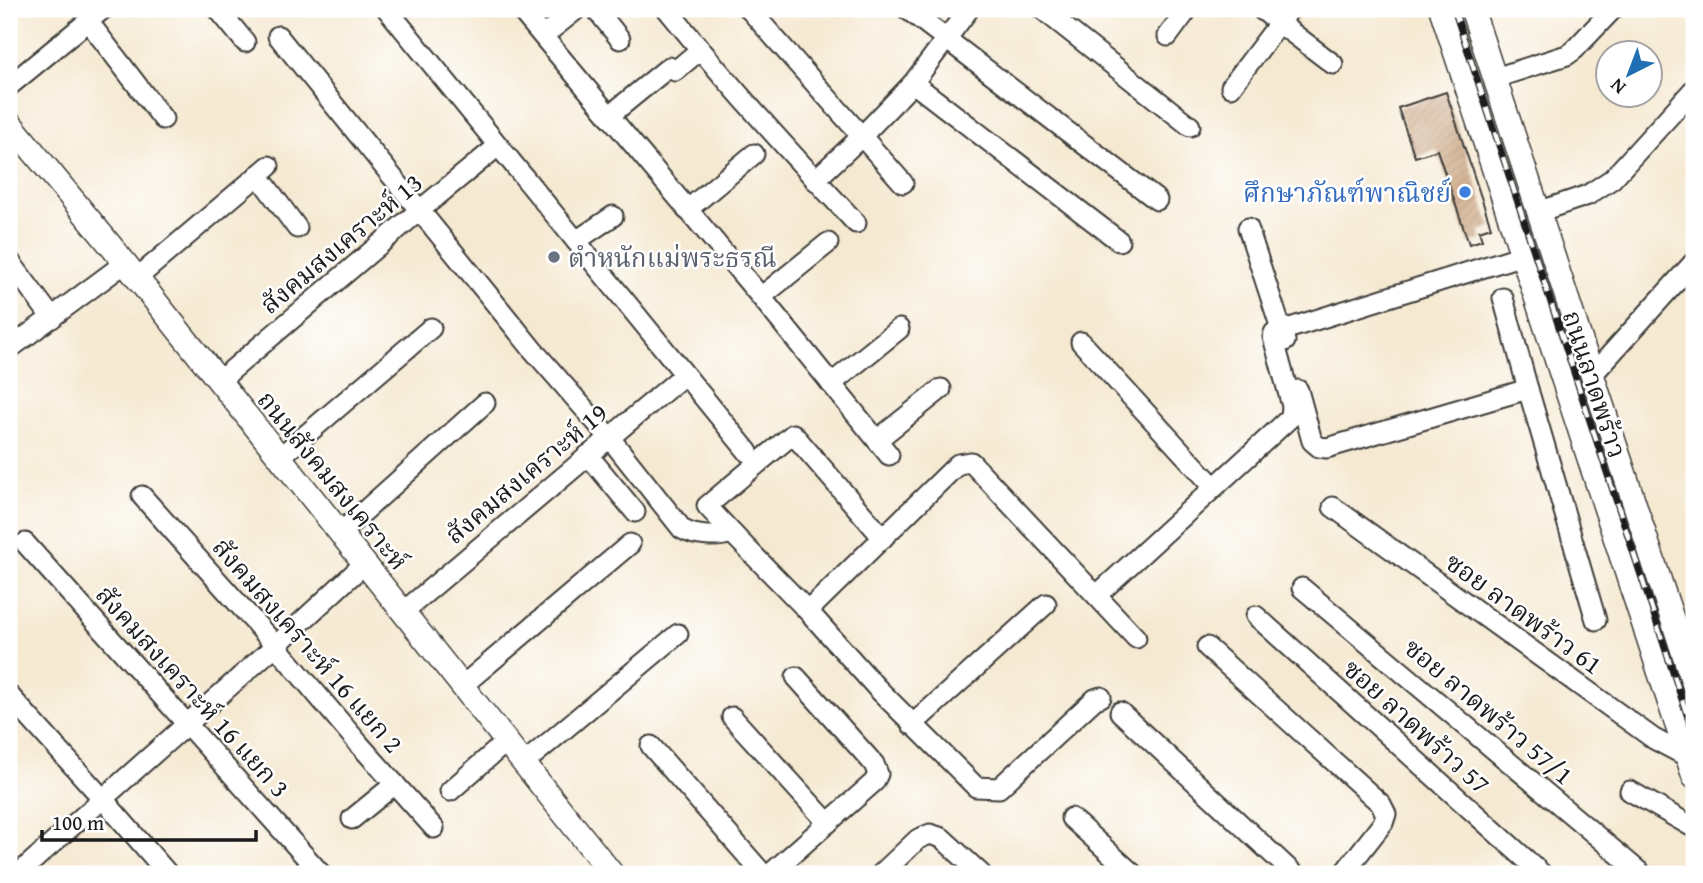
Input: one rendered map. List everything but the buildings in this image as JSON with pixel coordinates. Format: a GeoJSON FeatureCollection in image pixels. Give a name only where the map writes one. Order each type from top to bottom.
{"type":"FeatureCollection","features":[{"type":"Feature","properties":{"kind":"main road","name":"ถนนลาดพร้าว"},"geometry":{"type":"LineString","coordinates":[[1441,9],[1691,767]]}},
{"type":"Feature","properties":{"kind":"main road","name":"ถนนลาดพร้าว"},"geometry":{"type":"LineString","coordinates":[[1472,9],[1694,685]]}},
{"type":"Feature","properties":{"kind":"main road","name":"ถนนสังคมสงเคราะห์"},"geometry":{"type":"LineString","coordinates":[[9,122],[131,270],[612,874]]}},
{"type":"Feature","properties":{"kind":"main road"},"geometry":{"type":"LineString","coordinates":[[1566,385],[1592,374]]}},
{"type":"Feature","properties":{"kind":"street"},"geometry":{"type":"LineString","coordinates":[[218,9],[245,43]]}},
{"type":"Feature","properties":{"kind":"street"},"geometry":{"type":"LineString","coordinates":[[387,9],[748,452]]}},
{"type":"Feature","properties":{"kind":"street"},"geometry":{"type":"LineString","coordinates":[[520,9],[761,297],[883,448],[941,388]]}},
{"type":"Feature","properties":{"kind":"street"},"geometry":{"type":"LineString","coordinates":[[543,36],[577,9]]}},
{"type":"Feature","properties":{"kind":"street"},"geometry":{"type":"LineString","coordinates":[[596,9],[620,39]]}},
{"type":"Feature","properties":{"kind":"street"},"geometry":{"type":"LineString","coordinates":[[667,9],[700,50],[856,223]]}},
{"type":"Feature","properties":{"kind":"street"},"geometry":{"type":"LineString","coordinates":[[749,9],[903,183]]}},
{"type":"Feature","properties":{"kind":"street"},"geometry":{"type":"LineString","coordinates":[[907,9],[1157,200]]}},
{"type":"Feature","properties":{"kind":"street"},"geometry":{"type":"LineString","coordinates":[[815,180],[862,137],[914,83],[969,9]]}},
{"type":"Feature","properties":{"kind":"street"},"geometry":{"type":"LineString","coordinates":[[1042,9],[1190,126]]}},
{"type":"Feature","properties":{"kind":"street"},"geometry":{"type":"LineString","coordinates":[[1168,36],[1188,9]]}},
{"type":"Feature","properties":{"kind":"street"},"geometry":{"type":"LineString","coordinates":[[1261,9],[1284,15],[1333,64]]}},
{"type":"Feature","properties":{"kind":"street"},"geometry":{"type":"LineString","coordinates":[[1495,78],[1567,55],[1613,9]]}},
{"type":"Feature","properties":{"kind":"street"},"geometry":{"type":"LineString","coordinates":[[9,86],[96,15],[163,119]]}},
{"type":"Feature","properties":{"kind":"street"},"geometry":{"type":"LineString","coordinates":[[1231,87],[1284,15]]}},
{"type":"Feature","properties":{"kind":"street"},"geometry":{"type":"LineString","coordinates":[[278,36],[682,529],[715,537],[732,533],[734,535]]}},
{"type":"Feature","properties":{"kind":"street"},"geometry":{"type":"LineString","coordinates":[[610,116],[669,67],[675,71],[700,50]]}},
{"type":"Feature","properties":{"kind":"street"},"geometry":{"type":"LineString","coordinates":[[914,83],[1119,241]]}},
{"type":"Feature","properties":{"kind":"street"},"geometry":{"type":"LineString","coordinates":[[1538,212],[1588,195],[1612,179],[1694,89]]}},
{"type":"Feature","properties":{"kind":"street","name":"สังคมสงเคราะห์ 13"},"geometry":{"type":"LineString","coordinates":[[219,381],[498,145]]}},
{"type":"Feature","properties":{"kind":"street"},"geometry":{"type":"LineString","coordinates":[[687,211],[754,154]]}},
{"type":"Feature","properties":{"kind":"street"},"geometry":{"type":"LineString","coordinates":[[9,349],[52,318],[131,270],[264,170],[297,228]]}},
{"type":"Feature","properties":{"kind":"street"},"geometry":{"type":"LineString","coordinates":[[576,241],[613,216]]}},
{"type":"Feature","properties":{"kind":"street"},"geometry":{"type":"LineString","coordinates":[[1248,228],[1282,330],[1312,441],[1319,447],[1327,448],[1528,389]]}},
{"type":"Feature","properties":{"kind":"street"},"geometry":{"type":"LineString","coordinates":[[761,297],[828,243]]}},
{"type":"Feature","properties":{"kind":"street"},"geometry":{"type":"LineString","coordinates":[[1097,595],[1291,417],[1292,406],[1274,333],[1523,256]]}},
{"type":"Feature","properties":{"kind":"street"},"geometry":{"type":"LineString","coordinates":[[9,260],[52,318]]}},
{"type":"Feature","properties":{"kind":"street"},"geometry":{"type":"LineString","coordinates":[[1592,374],[1694,262]]}},
{"type":"Feature","properties":{"kind":"street"},"geometry":{"type":"LineString","coordinates":[[1503,298],[1596,620]]}},
{"type":"Feature","properties":{"kind":"street"},"geometry":{"type":"LineString","coordinates":[[280,457],[431,328]]}},
{"type":"Feature","properties":{"kind":"street"},"geometry":{"type":"LineString","coordinates":[[831,384],[899,329]]}},
{"type":"Feature","properties":{"kind":"street"},"geometry":{"type":"LineString","coordinates":[[1081,342],[1214,487]]}},
{"type":"Feature","properties":{"kind":"street","name":"สังคมสงเคราะห์ 19"},"geometry":{"type":"LineString","coordinates":[[403,612],[684,375]]}},
{"type":"Feature","properties":{"kind":"street"},"geometry":{"type":"LineString","coordinates":[[340,533],[485,403]]}},
{"type":"Feature","properties":{"kind":"street"},"geometry":{"type":"LineString","coordinates":[[883,538],[793,434],[707,506],[912,724],[976,787],[999,788],[1095,699],[1101,697]]}},
{"type":"Feature","properties":{"kind":"street"},"geometry":{"type":"LineString","coordinates":[[588,455],[635,512]]}},
{"type":"Feature","properties":{"kind":"street"},"geometry":{"type":"LineString","coordinates":[[808,611],[958,464],[971,462],[1136,638]]}},
{"type":"Feature","properties":{"kind":"street","name":"สังคมสงเคราะห์ 16 แยก 2"},"geometry":{"type":"LineString","coordinates":[[142,496],[434,828]]}},
{"type":"Feature","properties":{"kind":"street","name":"ซอย ลาดพร้าว 61"},"geometry":{"type":"LineString","coordinates":[[1332,507],[1691,767]]}},
{"type":"Feature","properties":{"kind":"street","name":"สังคมสงเคราะห์ 16 แยก 3"},"geometry":{"type":"LineString","coordinates":[[25,543],[321,874]]}},
{"type":"Feature","properties":{"kind":"street"},"geometry":{"type":"LineString","coordinates":[[462,686],[630,544]]}},
{"type":"Feature","properties":{"kind":"street"},"geometry":{"type":"LineString","coordinates":[[19,874],[364,564]]}},
{"type":"Feature","properties":{"kind":"street","name":"ซอย ลาดพร้าว 57/1"},"geometry":{"type":"LineString","coordinates":[[1302,588],[1642,874]]}},
{"type":"Feature","properties":{"kind":"street"},"geometry":{"type":"LineString","coordinates":[[912,724],[1046,604]]}},
{"type":"Feature","properties":{"kind":"street","name":"ซอย ลาดพร้าว 57"},"geometry":{"type":"LineString","coordinates":[[1256,616],[1542,874]]}},
{"type":"Feature","properties":{"kind":"street"},"geometry":{"type":"LineString","coordinates":[[523,764],[678,634]]}},
{"type":"Feature","properties":{"kind":"street"},"geometry":{"type":"LineString","coordinates":[[1207,647],[1381,804],[1386,814],[1383,823],[1343,874]]}},
{"type":"Feature","properties":{"kind":"street"},"geometry":{"type":"LineString","coordinates":[[770,874],[874,782],[878,774],[874,764],[796,677]]}},
{"type":"Feature","properties":{"kind":"street"},"geometry":{"type":"LineString","coordinates":[[9,695],[169,874]]}},
{"type":"Feature","properties":{"kind":"street"},"geometry":{"type":"LineString","coordinates":[[1120,712],[1294,874]]}},
{"type":"Feature","properties":{"kind":"street"},"geometry":{"type":"LineString","coordinates":[[732,717],[828,823]]}},
{"type":"Feature","properties":{"kind":"street"},"geometry":{"type":"LineString","coordinates":[[450,791],[506,742]]}},
{"type":"Feature","properties":{"kind":"street"},"geometry":{"type":"LineString","coordinates":[[651,747],[762,874]]}},
{"type":"Feature","properties":{"kind":"street"},"geometry":{"type":"LineString","coordinates":[[352,819],[395,784]]}},
{"type":"Feature","properties":{"kind":"street"},"geometry":{"type":"LineString","coordinates":[[1630,791],[1694,826]]}},
{"type":"Feature","properties":{"kind":"street"},"geometry":{"type":"LineString","coordinates":[[1071,818],[1133,874]]}},
{"type":"Feature","properties":{"kind":"street"},"geometry":{"type":"LineString","coordinates":[[881,874],[918,839],[930,834],[942,838],[981,874]]}},
{"type":"Feature","properties":{"kind":"railway"},"geometry":{"type":"LineString","coordinates":[[1454,9],[1694,736]]}},
{"type":"Feature","properties":{"kind":"place","name":"ศึกษาภัณฑ์พาณิชย์"},"geometry":{"type":"Point","coordinates":[1465,192]}},
{"type":"Feature","properties":{"kind":"place","name":"ตำหนักแม่พระธรณี"},"geometry":{"type":"Point","coordinates":[554,257]}}]}
